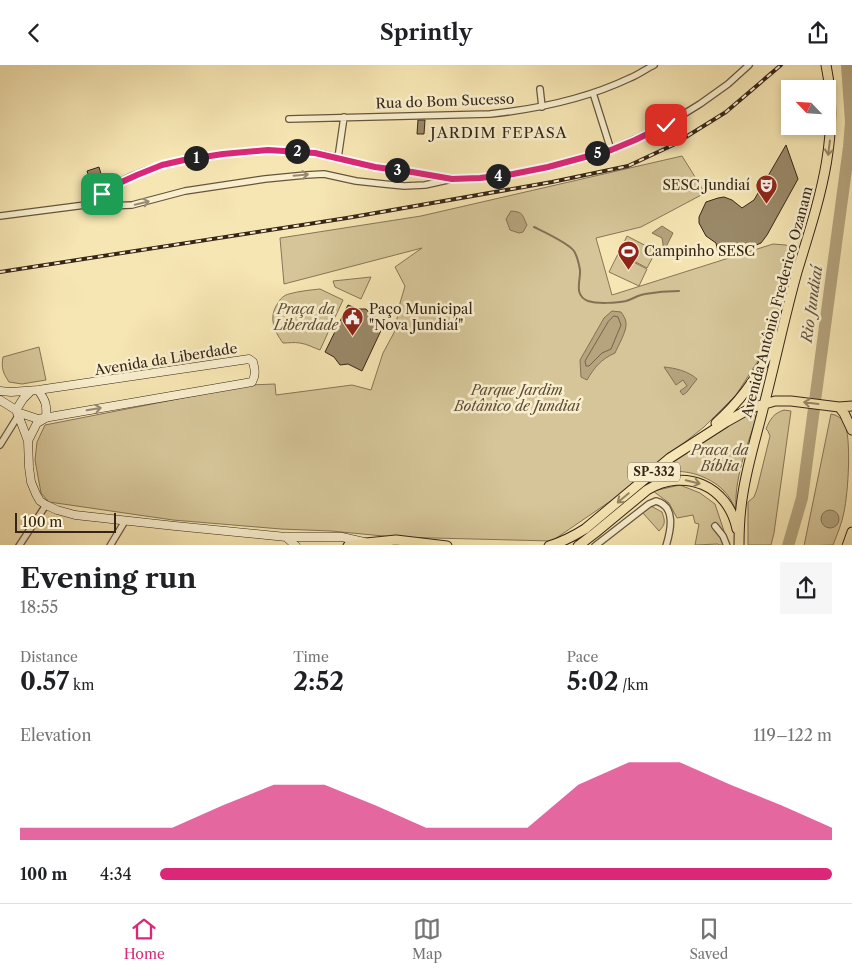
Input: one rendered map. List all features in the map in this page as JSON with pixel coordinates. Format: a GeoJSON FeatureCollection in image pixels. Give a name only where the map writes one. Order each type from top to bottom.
{"type":"FeatureCollection","features":[{"type":"Feature","properties":{"kind":"main road","name":"Avenida Antônio Frederico Ozanam"},"geometry":{"type":"LineString","coordinates":[[739,541],[743,493],[754,439],[789,303],[816,212],[828,156],[832,116],[826,65]]}},
{"type":"Feature","properties":{"kind":"main road"},"geometry":{"type":"LineString","coordinates":[[700,439],[743,395],[760,371],[789,303]]}},
{"type":"Feature","properties":{"kind":"main road"},"geometry":{"type":"LineString","coordinates":[[764,404],[775,401],[791,401],[852,406]]}},
{"type":"Feature","properties":{"kind":"main road","name":"SP-332"},"geometry":{"type":"LineString","coordinates":[[549,545],[573,537],[670,458],[751,408],[764,404]]}},
{"type":"Feature","properties":{"kind":"main road"},"geometry":{"type":"LineString","coordinates":[[835,406],[844,413],[852,430]]}},
{"type":"Feature","properties":{"kind":"main road","name":"SP-332"},"geometry":{"type":"LineString","coordinates":[[578,545],[656,485],[682,480],[697,483],[713,490],[719,495],[733,515],[739,541]]}},
{"type":"Feature","properties":{"kind":"main road"},"geometry":{"type":"LineString","coordinates":[[847,545],[852,532]]}},
{"type":"Feature","properties":{"kind":"main road"},"geometry":{"type":"LineString","coordinates":[[353,545],[396,540],[447,545]]}},
{"type":"Feature","properties":{"kind":"street","name":"Rua do Bom Sucesso"},"geometry":{"type":"LineString","coordinates":[[289,119],[490,114],[518,111],[564,103],[632,78],[654,65]]}},
{"type":"Feature","properties":{"kind":"street"},"geometry":{"type":"LineString","coordinates":[[0,216],[93,204],[132,205],[185,191],[306,175],[324,174],[356,181],[404,186],[425,185],[452,179],[513,174],[548,167],[611,150],[666,125],[728,84],[749,65]]}},
{"type":"Feature","properties":{"kind":"street"},"geometry":{"type":"LineString","coordinates":[[540,89],[542,107]]}},
{"type":"Feature","properties":{"kind":"street"},"geometry":{"type":"LineString","coordinates":[[592,93],[611,150]]}},
{"type":"Feature","properties":{"kind":"street"},"geometry":{"type":"LineString","coordinates":[[338,158],[344,117]]}},
{"type":"Feature","properties":{"kind":"street"},"geometry":{"type":"LineString","coordinates":[[93,204],[102,194],[115,185],[162,165],[223,154],[268,150],[315,153],[375,167],[452,179]]}},
{"type":"Feature","properties":{"kind":"street","name":"Avenida da Liberdade"},"geometry":{"type":"LineString","coordinates":[[35,391],[241,360],[249,359],[254,362],[255,375],[252,382],[46,418]]}},
{"type":"Feature","properties":{"kind":"street"},"geometry":{"type":"LineString","coordinates":[[0,391],[35,391],[45,399],[46,418]]}},
{"type":"Feature","properties":{"kind":"street"},"geometry":{"type":"LineString","coordinates":[[0,445],[23,399],[35,391]]}},
{"type":"Feature","properties":{"kind":"street"},"geometry":{"type":"LineString","coordinates":[[0,400],[17,413],[33,419],[46,418]]}},
{"type":"Feature","properties":{"kind":"street"},"geometry":{"type":"LineString","coordinates":[[17,413],[28,441],[31,482],[40,501],[57,510],[75,515],[125,521],[286,537],[342,537],[366,543]]}},
{"type":"Feature","properties":{"kind":"street"},"geometry":{"type":"LineString","coordinates":[[28,441],[38,423],[46,418]]}},
{"type":"Feature","properties":{"kind":"street"},"geometry":{"type":"LineString","coordinates":[[595,545],[649,504],[656,501],[663,504],[669,512],[670,524],[666,545]]}},
{"type":"Feature","properties":{"kind":"street"},"geometry":{"type":"LineString","coordinates":[[20,545],[46,505]]}},
{"type":"Feature","properties":{"kind":"street"},"geometry":{"type":"LineString","coordinates":[[110,545],[125,521]]}},
{"type":"Feature","properties":{"kind":"street"},"geometry":{"type":"LineString","coordinates":[[715,526],[723,535],[727,545]]}},
{"type":"Feature","properties":{"kind":"street"},"geometry":{"type":"LineString","coordinates":[[286,537],[296,545]]}},
{"type":"Feature","properties":{"kind":"green space","name":"Parque Jardim Botânico de Jundiaí"},"geometry":{"type":"Polygon","coordinates":[[[682,156],[705,193],[641,227],[596,238],[612,295],[773,244],[786,245],[792,248],[793,259],[776,319],[763,353],[736,395],[704,427],[612,500],[552,541],[394,537],[173,520],[49,502],[41,493],[35,460],[37,442],[45,425],[249,385],[275,384],[276,395],[352,385],[371,390],[383,353],[396,329],[398,310],[405,286],[395,267],[422,248],[284,284],[280,238],[421,216],[682,156]]]}},
{"type":"Feature","properties":{"kind":"green space"},"geometry":{"type":"Polygon","coordinates":[[[627,236],[656,251],[647,268],[619,253],[627,236]]]}},
{"type":"Feature","properties":{"kind":"green space","name":"Campinho SESC"},"geometry":{"type":"Polygon","coordinates":[[[618,254],[647,269],[639,286],[609,272],[618,254]]]}},
{"type":"Feature","properties":{"kind":"green space"},"geometry":{"type":"Polygon","coordinates":[[[371,277],[361,299],[335,287],[333,281],[371,277]]]}},
{"type":"Feature","properties":{"kind":"green space","name":"Praça da Liberdade"},"geometry":{"type":"Polygon","coordinates":[[[320,289],[343,300],[320,350],[300,343],[283,343],[273,324],[273,313],[282,297],[301,291],[320,289]]]}},
{"type":"Feature","properties":{"kind":"green space"},"geometry":{"type":"Polygon","coordinates":[[[39,347],[46,380],[22,384],[9,382],[3,370],[3,357],[39,347]]]}},
{"type":"Feature","properties":{"kind":"green space"},"geometry":{"type":"Polygon","coordinates":[[[784,410],[791,411],[771,545],[748,545],[748,502],[754,497],[757,489],[770,436],[766,429],[773,417],[784,410]]]}},
{"type":"Feature","properties":{"kind":"green space","name":"Praça da Bíblia"},"geometry":{"type":"Polygon","coordinates":[[[753,413],[756,419],[739,476],[736,511],[730,498],[718,485],[710,480],[684,472],[675,471],[659,475],[657,473],[710,437],[753,413]]]}},
{"type":"Feature","properties":{"kind":"green space"},"geometry":{"type":"Polygon","coordinates":[[[831,414],[839,417],[844,422],[848,440],[848,480],[844,512],[833,545],[804,545],[831,414]]]}},
{"type":"Feature","properties":{"kind":"green space"},"geometry":{"type":"Polygon","coordinates":[[[680,485],[700,493],[715,504],[727,545],[695,545],[699,524],[695,523],[693,515],[677,518],[669,503],[653,491],[680,485]]]}},
{"type":"Feature","properties":{"kind":"green space"},"geometry":{"type":"Polygon","coordinates":[[[651,506],[662,512],[663,515],[664,524],[659,531],[642,512],[651,506]]]}},
{"type":"Feature","properties":{"kind":"water"},"geometry":{"type":"Polygon","coordinates":[[[511,211],[518,212],[523,216],[527,225],[523,232],[519,233],[510,230],[506,219],[511,211]]]}},
{"type":"Feature","properties":{"kind":"water"},"geometry":{"type":"Polygon","coordinates":[[[662,226],[673,233],[664,251],[662,238],[652,233],[662,226]]]}},
{"type":"Feature","properties":{"kind":"water"},"geometry":{"type":"Polygon","coordinates":[[[612,311],[621,312],[624,317],[626,326],[624,334],[615,353],[598,364],[587,380],[581,377],[580,360],[604,318],[612,311]]]}},
{"type":"Feature","properties":{"kind":"water"},"geometry":{"type":"Polygon","coordinates":[[[664,367],[681,370],[697,379],[683,395],[680,391],[687,386],[683,380],[676,385],[664,367]]]}},
{"type":"Feature","properties":{"kind":"water"},"geometry":{"type":"Polygon","coordinates":[[[830,510],[838,515],[839,519],[834,527],[830,528],[822,523],[821,519],[826,511],[830,510]]]}},
{"type":"Feature","properties":{"kind":"building"},"geometry":{"type":"Polygon","coordinates":[[[418,120],[425,120],[424,134],[417,134],[418,120]]]}},
{"type":"Feature","properties":{"kind":"building","name":"SESC Jundiaí"},"geometry":{"type":"Polygon","coordinates":[[[786,145],[798,179],[767,235],[761,243],[719,258],[716,243],[706,236],[699,223],[699,217],[706,202],[724,197],[732,200],[742,208],[754,200],[786,145]]]}},
{"type":"Feature","properties":{"kind":"building"},"geometry":{"type":"Polygon","coordinates":[[[99,167],[103,181],[92,186],[87,171],[99,167]]]}},
{"type":"Feature","properties":{"kind":"building"},"geometry":{"type":"Polygon","coordinates":[[[348,305],[358,309],[366,309],[371,315],[385,322],[362,371],[348,364],[340,365],[334,357],[325,352],[348,305]]]}},
{"type":"Feature","properties":{"kind":"waterway","name":"Rio Jundiaí"},"geometry":{"type":"LineString","coordinates":[[788,545],[802,498],[849,147],[851,122],[847,65]]}},
{"type":"Feature","properties":{"kind":"waterway"},"geometry":{"type":"LineString","coordinates":[[534,227],[561,241],[574,251],[580,270],[579,291],[583,298],[588,301],[602,303],[618,302],[645,294],[679,291]]}},
{"type":"Feature","properties":{"kind":"railway"},"geometry":{"type":"LineString","coordinates":[[0,272],[347,218],[552,182],[628,166],[673,145],[726,112],[781,65]]}},
{"type":"Feature","properties":{"kind":"place","name":"SESC Jundiaí"},"geometry":{"type":"Point","coordinates":[766,204]}},
{"type":"Feature","properties":{"kind":"place","name":"Campinho SESC"},"geometry":{"type":"Point","coordinates":[628,270]}},
{"type":"Feature","properties":{"kind":"place","name":"Paço Municipal \"Nova Jundiaí\""},"geometry":{"type":"Point","coordinates":[353,336]}},
{"type":"Feature","properties":{"kind":"district","name":"JARDIM FEPASA"},"geometry":{"type":"Point","coordinates":[499,133]}},
{"type":"Feature","properties":{"kind":"route"},"geometry":{"type":"LineString","coordinates":[[102,194],[115,185],[162,165],[223,154],[268,150],[315,153],[375,167],[452,179],[513,174],[548,167],[611,150],[666,125]]}}]}
